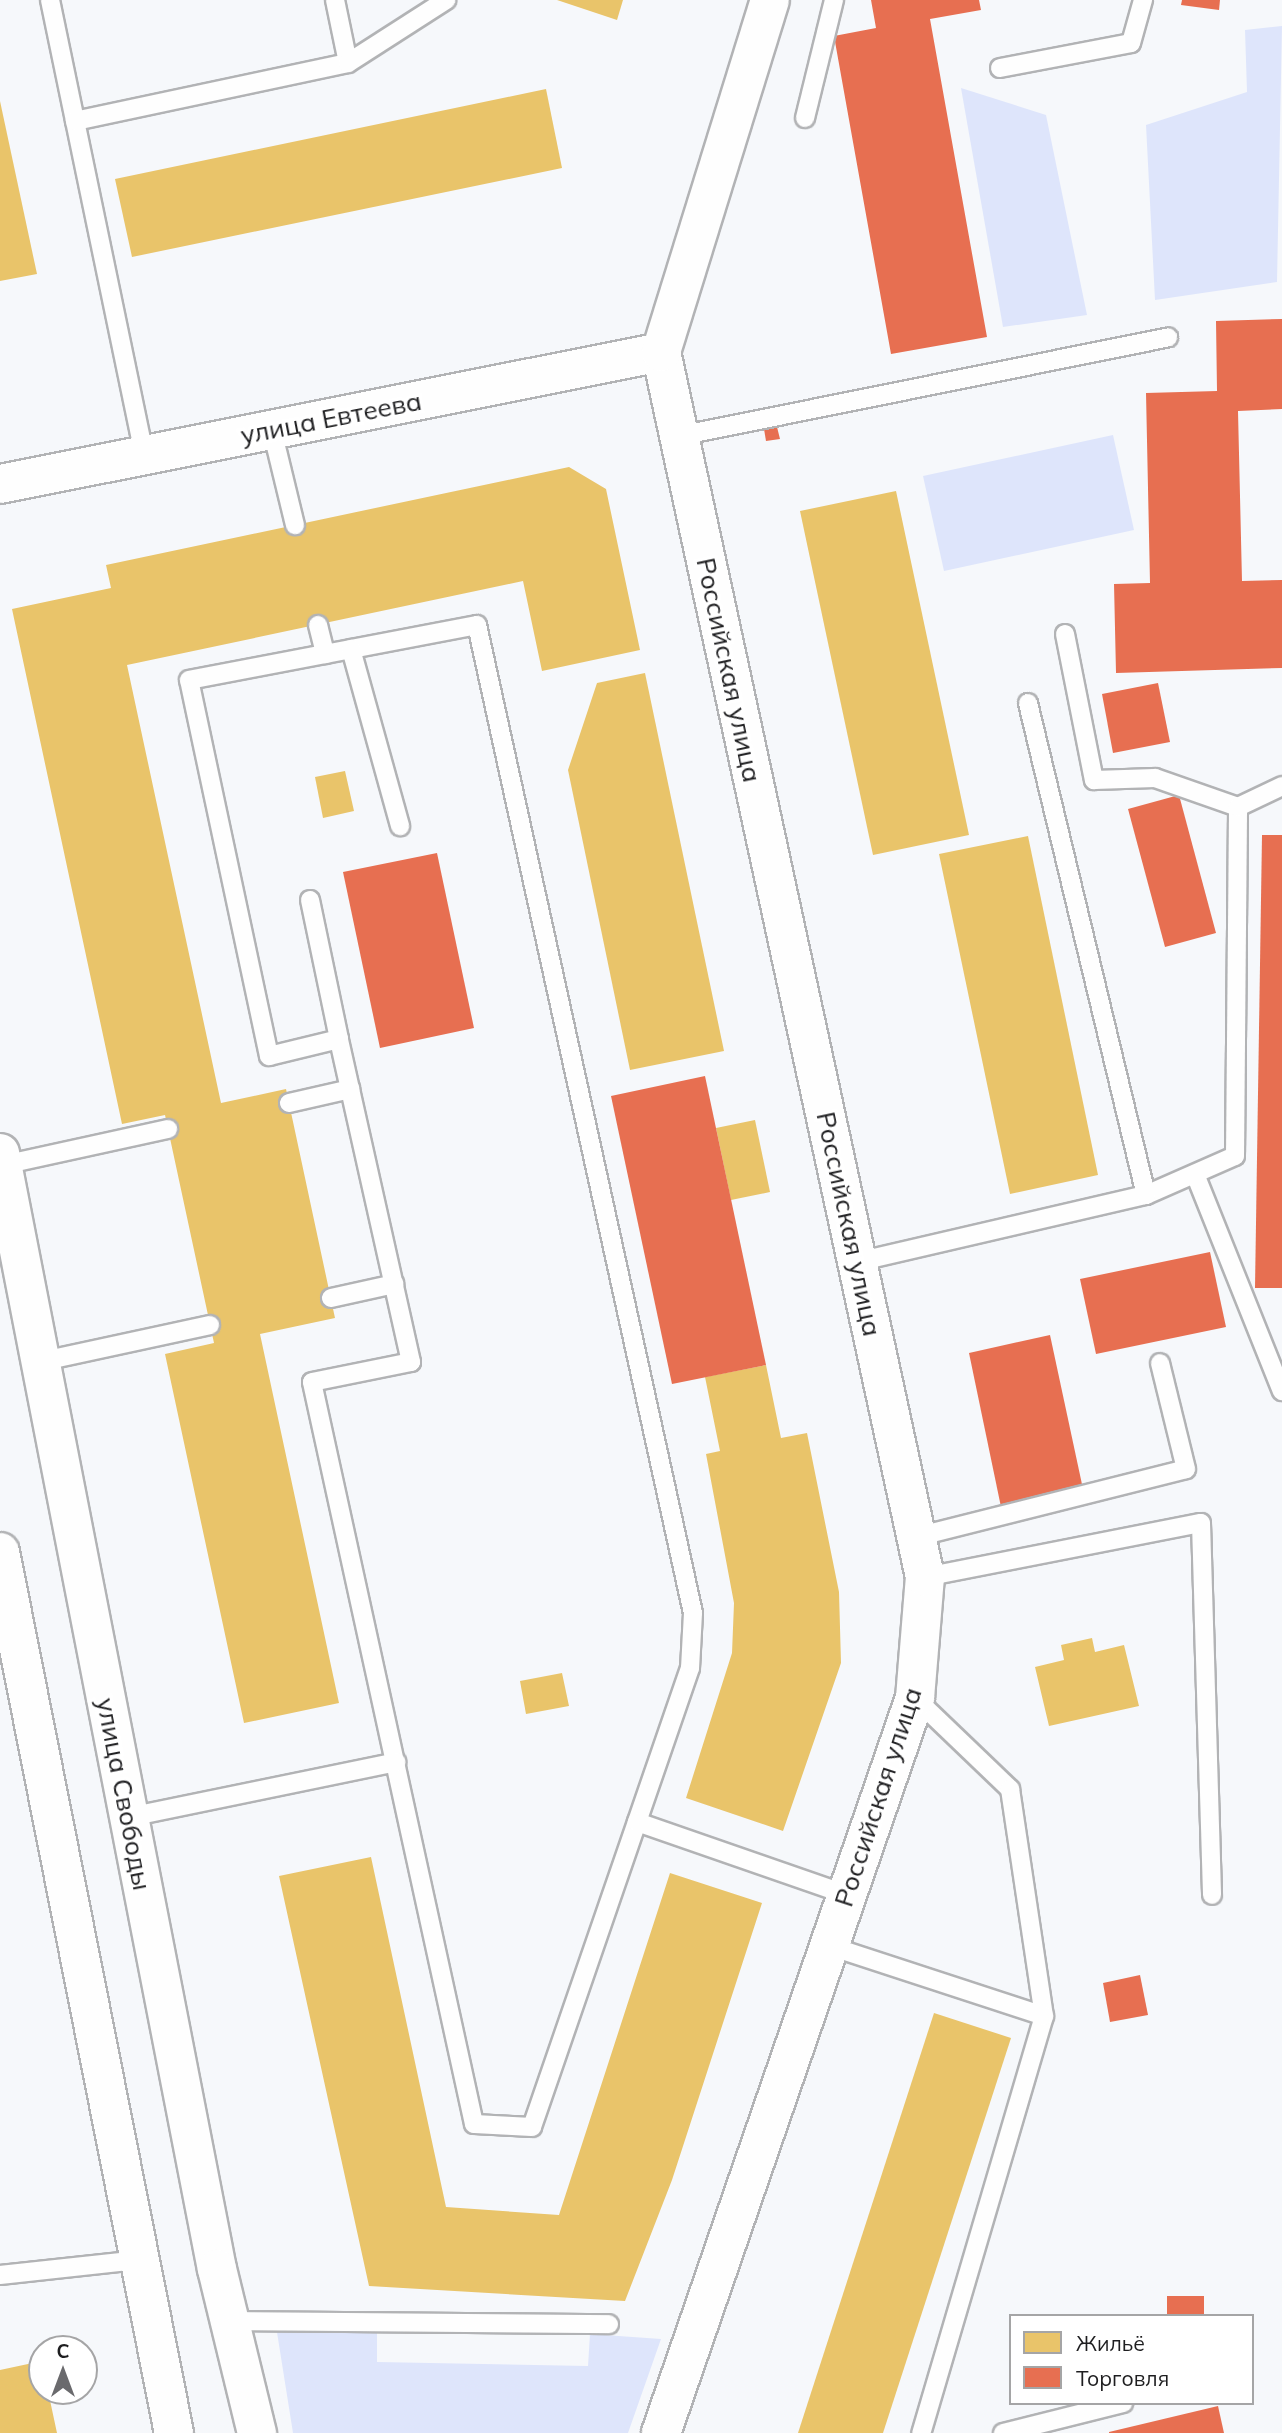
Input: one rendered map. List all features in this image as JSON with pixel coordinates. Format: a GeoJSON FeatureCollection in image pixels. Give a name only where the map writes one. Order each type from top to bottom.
{"type":"FeatureCollection","features":[{"type":"Feature","properties":{"kind":"main road","name":"Российская улица"},"geometry":{"type":"LineString","coordinates":[[661,2433],[915,1698],[925,1577],[662,352],[770,0]]}},
{"type":"Feature","properties":{"kind":"main road","name":"улица Евтеева"},"geometry":{"type":"LineString","coordinates":[[0,484],[662,352]]}},
{"type":"Feature","properties":{"kind":"main road","name":"улица Свободы"},"geometry":{"type":"LineString","coordinates":[[1,1159],[129,1817],[257,2433]]}},
{"type":"Feature","properties":{"kind":"main road"},"geometry":{"type":"LineString","coordinates":[[0,1552],[137,2260],[174,2433]]}},
{"type":"Feature","properties":{"kind":"lane"},"geometry":{"type":"LineString","coordinates":[[50,0],[144,455]]}},
{"type":"Feature","properties":{"kind":"lane"},"geometry":{"type":"LineString","coordinates":[[335,0],[348,63]]}},
{"type":"Feature","properties":{"kind":"lane"},"geometry":{"type":"LineString","coordinates":[[75,121],[348,63],[446,0]]}},
{"type":"Feature","properties":{"kind":"lane"},"geometry":{"type":"LineString","coordinates":[[804,118],[834,0]]}},
{"type":"Feature","properties":{"kind":"lane"},"geometry":{"type":"LineString","coordinates":[[1000,68],[1131,43],[1143,0]]}},
{"type":"Feature","properties":{"kind":"lane"},"geometry":{"type":"LineString","coordinates":[[680,436],[1168,337]]}},
{"type":"Feature","properties":{"kind":"lane"},"geometry":{"type":"LineString","coordinates":[[272,430],[295,525]]}},
{"type":"Feature","properties":{"kind":"lane"},"geometry":{"type":"LineString","coordinates":[[318,625],[325,654]]}},
{"type":"Feature","properties":{"kind":"lane"},"geometry":{"type":"LineString","coordinates":[[310,900],[411,1362],[312,1382],[474,2124],[532,2127],[690,1668],[693,1613],[477,625],[189,680],[269,1056],[339,1039]]}},
{"type":"Feature","properties":{"kind":"lane"},"geometry":{"type":"LineString","coordinates":[[1065,634],[1094,780],[1155,778],[1238,807],[1282,786]]}},
{"type":"Feature","properties":{"kind":"lane"},"geometry":{"type":"LineString","coordinates":[[351,649],[400,826]]}},
{"type":"Feature","properties":{"kind":"lane"},"geometry":{"type":"LineString","coordinates":[[1028,703],[1146,1195]]}},
{"type":"Feature","properties":{"kind":"lane"},"geometry":{"type":"LineString","coordinates":[[857,1262],[1146,1195],[1235,1156],[1238,807]]}},
{"type":"Feature","properties":{"kind":"lane"},"geometry":{"type":"LineString","coordinates":[[289,1103],[350,1089]]}},
{"type":"Feature","properties":{"kind":"lane"},"geometry":{"type":"LineString","coordinates":[[1,1159],[168,1129]]}},
{"type":"Feature","properties":{"kind":"lane"},"geometry":{"type":"LineString","coordinates":[[1195,1174],[1282,1391]]}},
{"type":"Feature","properties":{"kind":"lane"},"geometry":{"type":"LineString","coordinates":[[331,1298],[394,1284]]}},
{"type":"Feature","properties":{"kind":"lane"},"geometry":{"type":"LineString","coordinates":[[40,1362],[210,1325]]}},
{"type":"Feature","properties":{"kind":"lane"},"geometry":{"type":"LineString","coordinates":[[916,1537],[1186,1469],[1160,1363]]}},
{"type":"Feature","properties":{"kind":"lane"},"geometry":{"type":"LineString","coordinates":[[925,1577],[1201,1523],[1212,1895]]}},
{"type":"Feature","properties":{"kind":"lane"},"geometry":{"type":"LineString","coordinates":[[915,1698],[1010,1789],[1044,2015],[921,2433]]}},
{"type":"Feature","properties":{"kind":"lane"},"geometry":{"type":"LineString","coordinates":[[129,1817],[396,1762]]}},
{"type":"Feature","properties":{"kind":"lane"},"geometry":{"type":"LineString","coordinates":[[637,1822],[848,1895]]}},
{"type":"Feature","properties":{"kind":"lane"},"geometry":{"type":"LineString","coordinates":[[830,1946],[1044,2015]]}},
{"type":"Feature","properties":{"kind":"lane"},"geometry":{"type":"LineString","coordinates":[[0,2275],[137,2260]]}},
{"type":"Feature","properties":{"kind":"lane"},"geometry":{"type":"LineString","coordinates":[[232,2320],[608,2324]]}},
{"type":"Feature","properties":{"kind":"lane"},"geometry":{"type":"LineString","coordinates":[[1003,2433],[1115,2405]]}},
{"type":"Feature","properties":{"kind":"shaded area"},"geometry":{"type":"Polygon","coordinates":[[[1282,26],[1277,282],[1155,300],[1146,125],[1247,92],[1245,30],[1282,26]]]}},
{"type":"Feature","properties":{"kind":"shaded area"},"geometry":{"type":"Polygon","coordinates":[[[961,88],[1046,115],[1087,315],[1003,327],[961,88]]]}},
{"type":"Feature","properties":{"kind":"shaded area"},"geometry":{"type":"Polygon","coordinates":[[[1113,435],[1134,530],[944,571],[923,476],[1113,435]]]}},
{"type":"Feature","properties":{"kind":"shaded area"},"geometry":{"type":"Polygon","coordinates":[[[377,2324],[377,2362],[588,2366],[590,2334],[661,2339],[628,2433],[293,2433],[276,2326],[377,2324]]]}},
{"type":"Feature","properties":{"kind":"building: Жильё"},"geometry":{"type":"Polygon","coordinates":[[[557,0],[623,0],[617,20],[557,0]]]}},
{"type":"Feature","properties":{"kind":"building: Жильё"},"geometry":{"type":"Polygon","coordinates":[[[546,89],[562,168],[132,257],[115,179],[546,89]]]}},
{"type":"Feature","properties":{"kind":"building: Жильё"},"geometry":{"type":"Polygon","coordinates":[[[0,101],[37,274],[0,281],[0,101]]]}},
{"type":"Feature","properties":{"kind":"building: Жильё"},"geometry":{"type":"Polygon","coordinates":[[[569,467],[606,489],[640,650],[542,671],[523,581],[127,665],[221,1103],[286,1089],[335,1318],[260,1334],[339,1703],[244,1723],[165,1354],[214,1343],[165,1115],[122,1124],[12,609],[111,588],[106,565],[569,467]]]}},
{"type":"Feature","properties":{"kind":"building: Жильё"},"geometry":{"type":"Polygon","coordinates":[[[896,491],[969,835],[873,855],[800,511],[896,491]]]}},
{"type":"Feature","properties":{"kind":"building: Жильё"},"geometry":{"type":"Polygon","coordinates":[[[645,673],[724,1051],[630,1070],[568,770],[597,683],[645,673]]]}},
{"type":"Feature","properties":{"kind":"building: Жильё"},"geometry":{"type":"Polygon","coordinates":[[[345,771],[354,811],[323,818],[315,777],[345,771]]]}},
{"type":"Feature","properties":{"kind":"building: Жильё"},"geometry":{"type":"Polygon","coordinates":[[[1028,836],[1098,1175],[1010,1194],[939,854],[1028,836]]]}},
{"type":"Feature","properties":{"kind":"building: Жильё"},"geometry":{"type":"Polygon","coordinates":[[[755,1120],[770,1192],[731,1200],[716,1128],[755,1120]]]}},
{"type":"Feature","properties":{"kind":"building: Жильё"},"geometry":{"type":"Polygon","coordinates":[[[766,1365],[781,1438],[807,1433],[839,1592],[841,1663],[783,1831],[686,1798],[732,1653],[734,1603],[706,1454],[720,1451],[705,1377],[766,1365]]]}},
{"type":"Feature","properties":{"kind":"building: Жильё"},"geometry":{"type":"Polygon","coordinates":[[[1092,1638],[1095,1652],[1124,1645],[1139,1706],[1049,1726],[1035,1667],[1064,1660],[1061,1645],[1092,1638]]]}},
{"type":"Feature","properties":{"kind":"building: Жильё"},"geometry":{"type":"Polygon","coordinates":[[[562,1673],[569,1706],[526,1714],[520,1681],[562,1673]]]}},
{"type":"Feature","properties":{"kind":"building: Жильё"},"geometry":{"type":"Polygon","coordinates":[[[371,1857],[446,2207],[559,2215],[670,1873],[762,1903],[672,2180],[625,2301],[369,2286],[279,1876],[371,1857]]]}},
{"type":"Feature","properties":{"kind":"building: Жильё"},"geometry":{"type":"Polygon","coordinates":[[[934,2013],[1011,2038],[883,2433],[798,2433],[934,2013]]]}},
{"type":"Feature","properties":{"kind":"building: Жильё"},"geometry":{"type":"Polygon","coordinates":[[[28,2364],[28,2405],[51,2405],[57,2433],[0,2433],[0,2370],[28,2364]]]}},
{"type":"Feature","properties":{"kind":"building: Торговля"},"geometry":{"type":"Polygon","coordinates":[[[871,0],[979,0],[981,10],[930,19],[987,337],[891,354],[834,36],[876,28],[871,0]]]}},
{"type":"Feature","properties":{"kind":"building: Торговля"},"geometry":{"type":"Polygon","coordinates":[[[1182,0],[1220,0],[1219,10],[1181,5],[1182,0]]]}},
{"type":"Feature","properties":{"kind":"building: Торговля"},"geometry":{"type":"Polygon","coordinates":[[[1282,319],[1282,409],[1238,411],[1242,581],[1282,580],[1282,668],[1116,673],[1114,584],[1150,583],[1146,393],[1217,391],[1216,321],[1282,319]]]}},
{"type":"Feature","properties":{"kind":"building: Торговля"},"geometry":{"type":"Polygon","coordinates":[[[777,427],[780,439],[766,441],[764,429],[777,427]]]}},
{"type":"Feature","properties":{"kind":"building: Торговля"},"geometry":{"type":"Polygon","coordinates":[[[1158,683],[1170,742],[1113,753],[1102,694],[1158,683]]]}},
{"type":"Feature","properties":{"kind":"building: Торговля"},"geometry":{"type":"Polygon","coordinates":[[[1179,795],[1216,933],[1165,947],[1128,809],[1179,795]]]}},
{"type":"Feature","properties":{"kind":"building: Торговля"},"geometry":{"type":"Polygon","coordinates":[[[1262,835],[1282,835],[1282,1288],[1255,1288],[1262,835]]]}},
{"type":"Feature","properties":{"kind":"building: Торговля"},"geometry":{"type":"Polygon","coordinates":[[[437,853],[474,1028],[380,1048],[343,872],[437,853]]]}},
{"type":"Feature","properties":{"kind":"building: Торговля"},"geometry":{"type":"Polygon","coordinates":[[[705,1076],[766,1365],[672,1384],[611,1096],[705,1076]]]}},
{"type":"Feature","properties":{"kind":"building: Торговля"},"geometry":{"type":"Polygon","coordinates":[[[1210,1252],[1226,1327],[1096,1354],[1080,1279],[1210,1252]]]}},
{"type":"Feature","properties":{"kind":"building: Торговля"},"geometry":{"type":"Polygon","coordinates":[[[1050,1335],[1083,1489],[1001,1507],[969,1353],[1050,1335]]]}},
{"type":"Feature","properties":{"kind":"building: Торговля"},"geometry":{"type":"Polygon","coordinates":[[[1140,1975],[1148,2015],[1110,2022],[1103,1983],[1140,1975]]]}},
{"type":"Feature","properties":{"kind":"building: Торговля"},"geometry":{"type":"Polygon","coordinates":[[[1167,2296],[1204,2296],[1204,2314],[1167,2314],[1167,2296]]]}},
{"type":"Feature","properties":{"kind":"building: Торговля"},"geometry":{"type":"Polygon","coordinates":[[[1218,2406],[1224,2433],[1109,2433],[1109,2432],[1218,2406]]]}}]}
